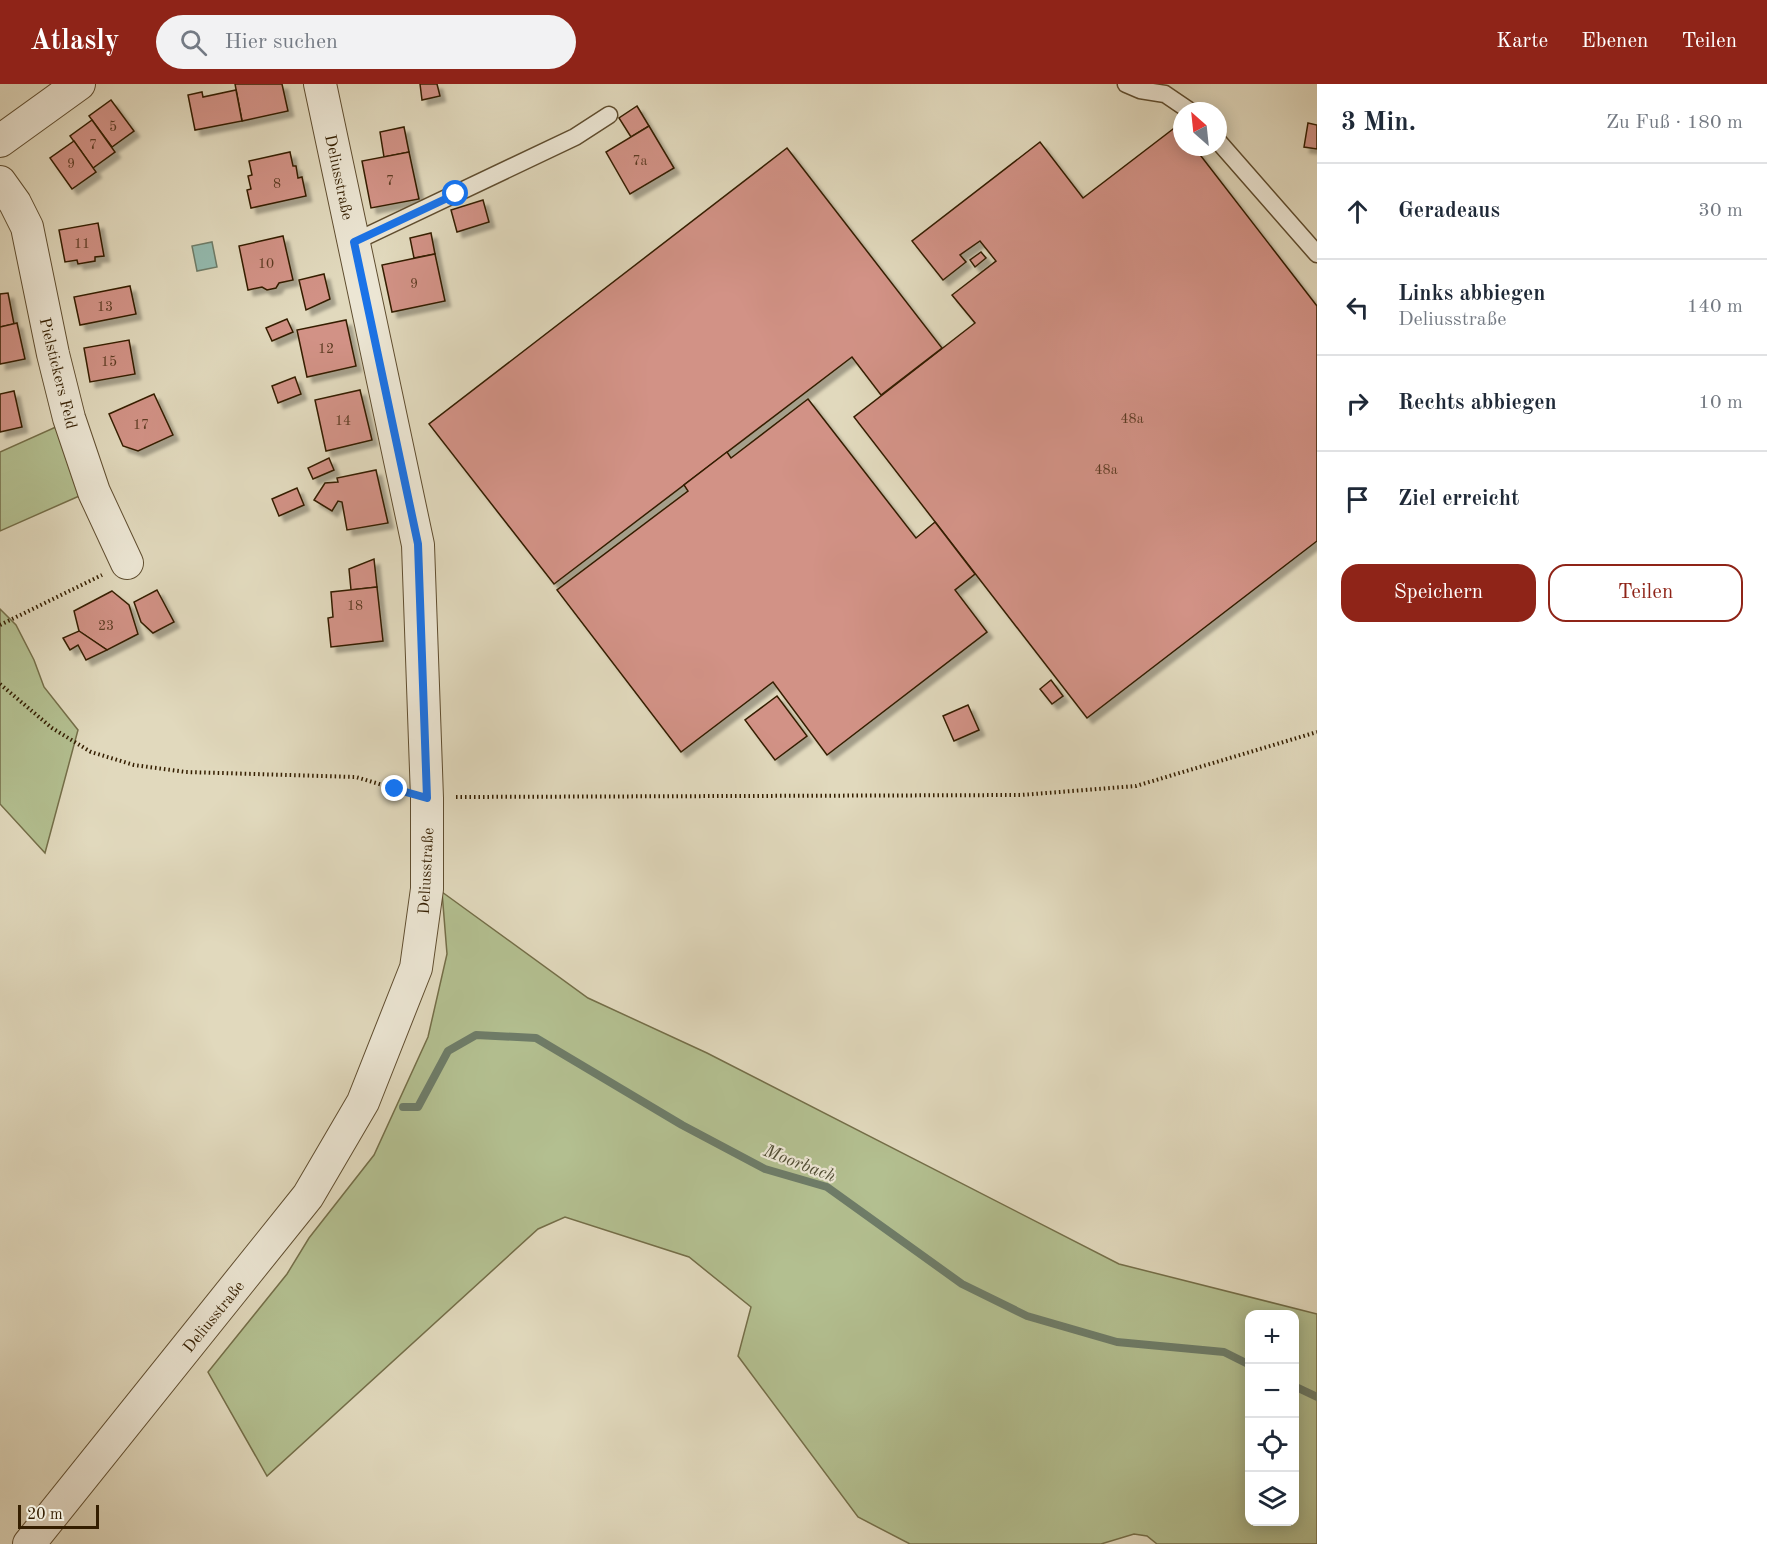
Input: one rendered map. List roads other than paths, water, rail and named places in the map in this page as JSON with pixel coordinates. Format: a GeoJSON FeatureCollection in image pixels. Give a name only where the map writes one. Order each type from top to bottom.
{"type":"FeatureCollection","features":[{"type":"Feature","properties":{"kind":"street"},"geometry":{"type":"LineString","coordinates":[[0,141],[79,84]]}},
{"type":"Feature","properties":{"kind":"street","name":"Deliusstraße"},"geometry":{"type":"LineString","coordinates":[[29,1544],[308,1196],[363,1102],[416,968],[427,889],[427,798],[418,544],[320,84]]}},
{"type":"Feature","properties":{"kind":"street","name":"Pielstickers Feld"},"geometry":{"type":"LineString","coordinates":[[0,182],[15,203],[27,227],[53,354],[69,418],[94,492],[127,563]]}},
{"type":"Feature","properties":{"kind":"lane"},"geometry":{"type":"LineString","coordinates":[[1126,84],[1140,90],[1165,94],[1177,102]]}},
{"type":"Feature","properties":{"kind":"lane"},"geometry":{"type":"LineString","coordinates":[[354,242],[575,137],[609,115]]}},
{"type":"Feature","properties":{"kind":"lane"},"geometry":{"type":"LineString","coordinates":[[1227,151],[1317,254]]}},
{"type":"Feature","properties":{"kind":"water"},"geometry":{"type":"Polygon","coordinates":[[[212,242],[217,267],[197,271],[192,246],[212,242]]]}},
{"type":"Feature","properties":{"kind":"waterway","name":"Moorbach"},"geometry":{"type":"LineString","coordinates":[[403,1107],[418,1107],[448,1051],[476,1035],[536,1038],[682,1125],[765,1169],[827,1187],[962,1284],[1027,1316],[1117,1342],[1224,1352],[1248,1364]]}},
{"type":"Feature","properties":{"kind":"waterway","name":"Moorbach"},"geometry":{"type":"LineString","coordinates":[[1299,1388],[1317,1397]]}}]}
